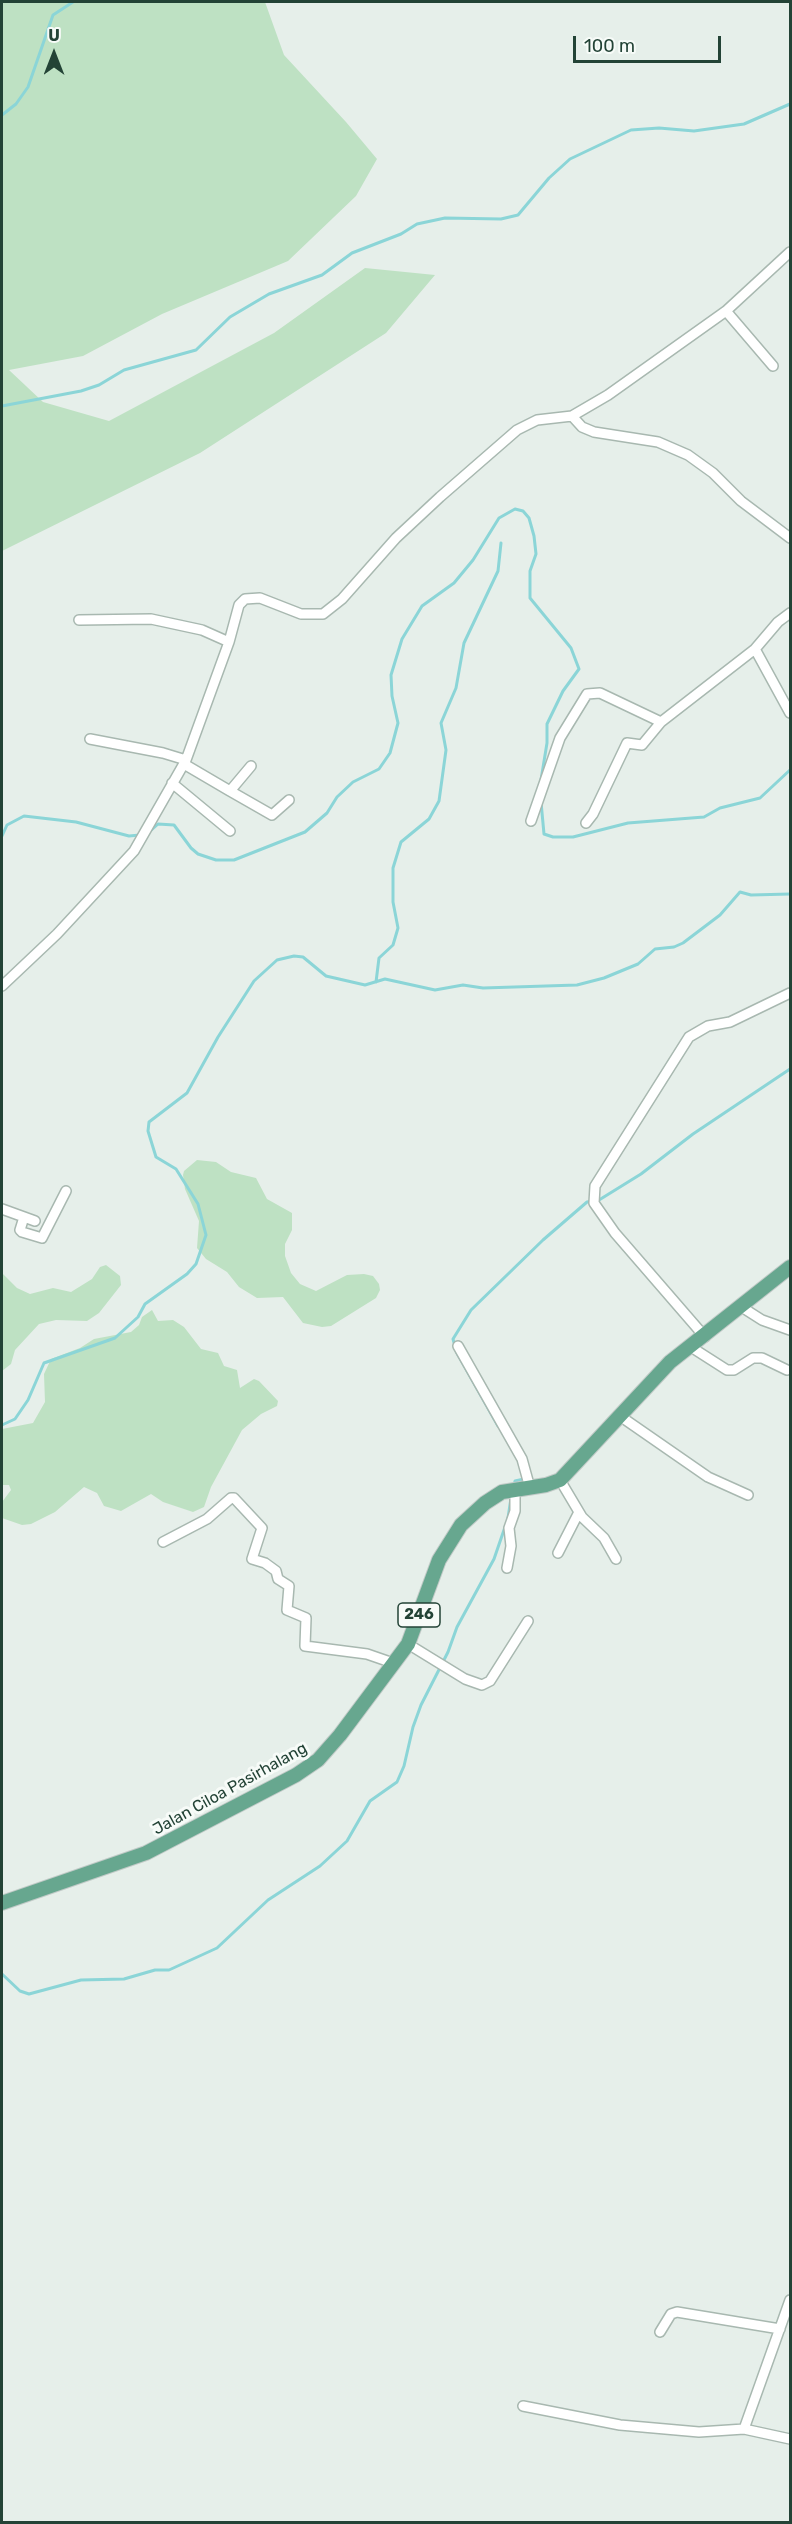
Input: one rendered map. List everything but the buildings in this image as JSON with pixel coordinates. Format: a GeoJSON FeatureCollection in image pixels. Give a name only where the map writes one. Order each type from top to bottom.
{"type":"FeatureCollection","features":[{"type":"Feature","properties":{"kind":"main road"},"geometry":{"type":"LineString","coordinates":[[560,1480],[597,1443],[670,1362],[705,1337],[790,1267]]}},
{"type":"Feature","properties":{"kind":"main road","name":"Jalan Ciloa Pasirhalang"},"geometry":{"type":"LineString","coordinates":[[2,1903],[146,1853],[296,1774],[326,1752],[408,1644],[439,1560],[461,1525],[484,1503],[502,1492],[560,1480]]}},
{"type":"Feature","properties":{"kind":"street"},"geometry":{"type":"LineString","coordinates":[[2,986],[57,934],[134,851],[185,762],[229,642],[239,604],[245,599],[270,601],[302,614],[323,614],[342,599],[396,538],[517,430],[537,420],[572,416],[641,373],[726,311],[790,252]]}},
{"type":"Feature","properties":{"kind":"street"},"geometry":{"type":"LineString","coordinates":[[726,311],[773,366]]}},
{"type":"Feature","properties":{"kind":"street"},"geometry":{"type":"LineString","coordinates":[[572,416],[582,427],[594,432],[658,442],[688,455],[714,473],[741,501],[790,538]]}},
{"type":"Feature","properties":{"kind":"street"},"geometry":{"type":"LineString","coordinates":[[586,823],[593,814],[626,745],[628,743],[642,745],[661,722],[755,649],[778,621],[790,613]]}},
{"type":"Feature","properties":{"kind":"street"},"geometry":{"type":"LineString","coordinates":[[80,620],[151,619],[202,630],[229,642]]}},
{"type":"Feature","properties":{"kind":"street"},"geometry":{"type":"LineString","coordinates":[[755,649],[790,713]]}},
{"type":"Feature","properties":{"kind":"street"},"geometry":{"type":"LineString","coordinates":[[531,821],[560,738],[587,694],[600,693],[661,722]]}},
{"type":"Feature","properties":{"kind":"street"},"geometry":{"type":"LineString","coordinates":[[90,739],[185,762],[272,815],[289,800]]}},
{"type":"Feature","properties":{"kind":"street"},"geometry":{"type":"LineString","coordinates":[[230,791],[250,766]]}},
{"type":"Feature","properties":{"kind":"street"},"geometry":{"type":"LineString","coordinates":[[172,783],[230,831]]}},
{"type":"Feature","properties":{"kind":"street"},"geometry":{"type":"LineString","coordinates":[[705,1337],[615,1233],[594,1203],[595,1186],[689,1037],[708,1026],[730,1022],[790,993]]}},
{"type":"Feature","properties":{"kind":"street"},"geometry":{"type":"LineString","coordinates":[[24,1217],[20,1230],[22,1233],[42,1238],[66,1191]]}},
{"type":"Feature","properties":{"kind":"street"},"geometry":{"type":"LineString","coordinates":[[2,1209],[35,1221]]}},
{"type":"Feature","properties":{"kind":"street"},"geometry":{"type":"LineString","coordinates":[[740,1306],[762,1320],[790,1330]]}},
{"type":"Feature","properties":{"kind":"street"},"geometry":{"type":"LineString","coordinates":[[458,1346],[522,1459],[530,1488]]}},
{"type":"Feature","properties":{"kind":"street"},"geometry":{"type":"LineString","coordinates":[[691,1347],[727,1370],[734,1370],[753,1358],[762,1358],[787,1370]]}},
{"type":"Feature","properties":{"kind":"street"},"geometry":{"type":"LineString","coordinates":[[620,1416],[708,1477],[748,1495]]}},
{"type":"Feature","properties":{"kind":"street"},"geometry":{"type":"LineString","coordinates":[[560,1480],[579,1512],[604,1538],[616,1559]]}},
{"type":"Feature","properties":{"kind":"street"},"geometry":{"type":"LineString","coordinates":[[507,1568],[511,1546],[509,1528],[515,1511],[515,1489]]}},
{"type":"Feature","properties":{"kind":"street"},"geometry":{"type":"LineString","coordinates":[[163,1542],[207,1519],[231,1498],[234,1498],[262,1528],[252,1559],[265,1563],[276,1571],[278,1580],[289,1586],[287,1610],[306,1618],[305,1646],[367,1654],[393,1663]]}},
{"type":"Feature","properties":{"kind":"street"},"geometry":{"type":"LineString","coordinates":[[558,1553],[579,1512]]}},
{"type":"Feature","properties":{"kind":"street"},"geometry":{"type":"LineString","coordinates":[[408,1644],[465,1679],[482,1685],[490,1681],[528,1621]]}},
{"type":"Feature","properties":{"kind":"street"},"geometry":{"type":"LineString","coordinates":[[744,2429],[790,2300]]}},
{"type":"Feature","properties":{"kind":"street"},"geometry":{"type":"LineString","coordinates":[[660,2332],[671,2314],[677,2312],[780,2329]]}},
{"type":"Feature","properties":{"kind":"street"},"geometry":{"type":"LineString","coordinates":[[523,2406],[620,2425],[699,2432],[744,2429],[790,2439]]}},
{"type":"Feature","properties":{"kind":"green space"},"geometry":{"type":"Polygon","coordinates":[[[2,2],[265,2],[284,55],[377,159],[356,196],[288,261],[162,314],[83,356],[9,370],[43,402],[109,421],[274,333],[365,268],[435,275],[386,333],[200,453],[2,551],[2,2]]]}},
{"type":"Feature","properties":{"kind":"green space"},"geometry":{"type":"Polygon","coordinates":[[[197,1160],[216,1162],[231,1172],[256,1178],[267,1199],[292,1213],[292,1230],[285,1244],[285,1256],[291,1273],[300,1284],[316,1291],[347,1275],[364,1274],[373,1276],[379,1284],[380,1290],[376,1298],[331,1326],[322,1327],[303,1323],[283,1297],[257,1298],[239,1287],[227,1272],[206,1259],[197,1248],[199,1221],[185,1189],[183,1175],[184,1171],[197,1160]]]}},
{"type":"Feature","properties":{"kind":"green space"},"geometry":{"type":"Polygon","coordinates":[[[106,1265],[120,1276],[121,1285],[99,1313],[87,1321],[56,1320],[39,1324],[15,1350],[11,1364],[2,1371],[2,1273],[17,1288],[30,1294],[53,1288],[71,1292],[92,1279],[100,1267],[106,1265]]]}},
{"type":"Feature","properties":{"kind":"green space"},"geometry":{"type":"Polygon","coordinates":[[[152,1310],[158,1321],[173,1320],[184,1327],[201,1349],[218,1353],[224,1366],[237,1370],[240,1388],[254,1379],[259,1381],[278,1401],[277,1406],[261,1414],[242,1430],[211,1487],[204,1507],[193,1512],[163,1502],[151,1494],[121,1511],[104,1506],[97,1493],[84,1487],[55,1512],[31,1524],[22,1525],[2,1518],[2,1502],[11,1490],[9,1485],[2,1485],[2,1429],[33,1423],[45,1402],[44,1374],[51,1359],[80,1348],[94,1339],[131,1332],[139,1325],[142,1317],[152,1310]]]}},
{"type":"Feature","properties":{"kind":"waterway"},"geometry":{"type":"LineString","coordinates":[[2,115],[16,104],[28,87],[53,15],[73,2]]}},
{"type":"Feature","properties":{"kind":"waterway"},"geometry":{"type":"LineString","coordinates":[[2,406],[81,391],[99,385],[124,370],[196,350],[230,317],[269,294],[322,275],[352,253],[401,234],[417,224],[445,218],[501,219],[518,215],[549,178],[570,159],[631,130],[659,128],[694,131],[744,124],[790,104]]}},
{"type":"Feature","properties":{"kind":"waterway"},"geometry":{"type":"LineString","coordinates":[[148,833],[158,824],[174,825],[198,854],[216,860],[234,860],[305,832],[327,813],[337,797],[353,782],[379,769],[390,753],[398,723],[392,696],[391,675],[402,639],[422,606],[454,583],[473,560],[499,518],[515,509],[523,511],[529,518],[534,536],[536,554],[530,571],[530,598],[571,648],[579,669],[563,691],[547,724],[547,743],[540,786]]}},
{"type":"Feature","properties":{"kind":"waterway"},"geometry":{"type":"LineString","coordinates":[[376,982],[379,958],[393,945],[398,928],[393,902],[393,868],[401,842],[429,819],[439,801],[446,750],[441,723],[456,688],[464,643],[498,571],[501,543]]}},
{"type":"Feature","properties":{"kind":"waterway"},"geometry":{"type":"LineString","coordinates":[[541,802],[544,834],[553,837],[573,837],[628,823],[704,817],[720,808],[760,798],[790,770]]}},
{"type":"Feature","properties":{"kind":"waterway"},"geometry":{"type":"LineString","coordinates":[[2,836],[7,825],[24,816],[76,822],[129,836],[140,835]]}},
{"type":"Feature","properties":{"kind":"waterway"},"geometry":{"type":"LineString","coordinates":[[2,1425],[15,1419],[28,1400],[44,1363],[115,1338],[138,1317],[145,1304],[187,1274],[196,1264],[206,1235],[198,1204],[176,1169],[156,1157],[148,1131],[149,1122],[187,1093],[218,1037],[254,981],[277,960],[294,956],[303,957],[326,976],[365,985],[385,979],[435,990],[463,985],[483,988],[577,985],[604,978],[638,964],[655,949],[674,947],[683,943],[720,915],[740,892],[751,895],[790,894]]}},
{"type":"Feature","properties":{"kind":"waterway"},"geometry":{"type":"LineString","coordinates":[[498,1426],[457,1353],[453,1339],[471,1310],[543,1240],[587,1202],[599,1200],[641,1174],[693,1134],[790,1069]]}},
{"type":"Feature","properties":{"kind":"waterway"},"geometry":{"type":"LineString","coordinates":[[514,1486],[515,1481],[524,1479]]}},
{"type":"Feature","properties":{"kind":"waterway"},"geometry":{"type":"LineString","coordinates":[[508,1518],[511,1498]]}},
{"type":"Feature","properties":{"kind":"waterway"},"geometry":{"type":"LineString","coordinates":[[2,1974],[20,1991],[29,1994],[81,1980],[124,1979],[155,1970],[169,1970],[217,1948],[268,1900],[320,1866],[347,1841],[370,1801],[397,1782],[404,1766],[413,1727],[421,1705],[448,1652],[457,1627],[494,1559],[505,1527]]}}]}
